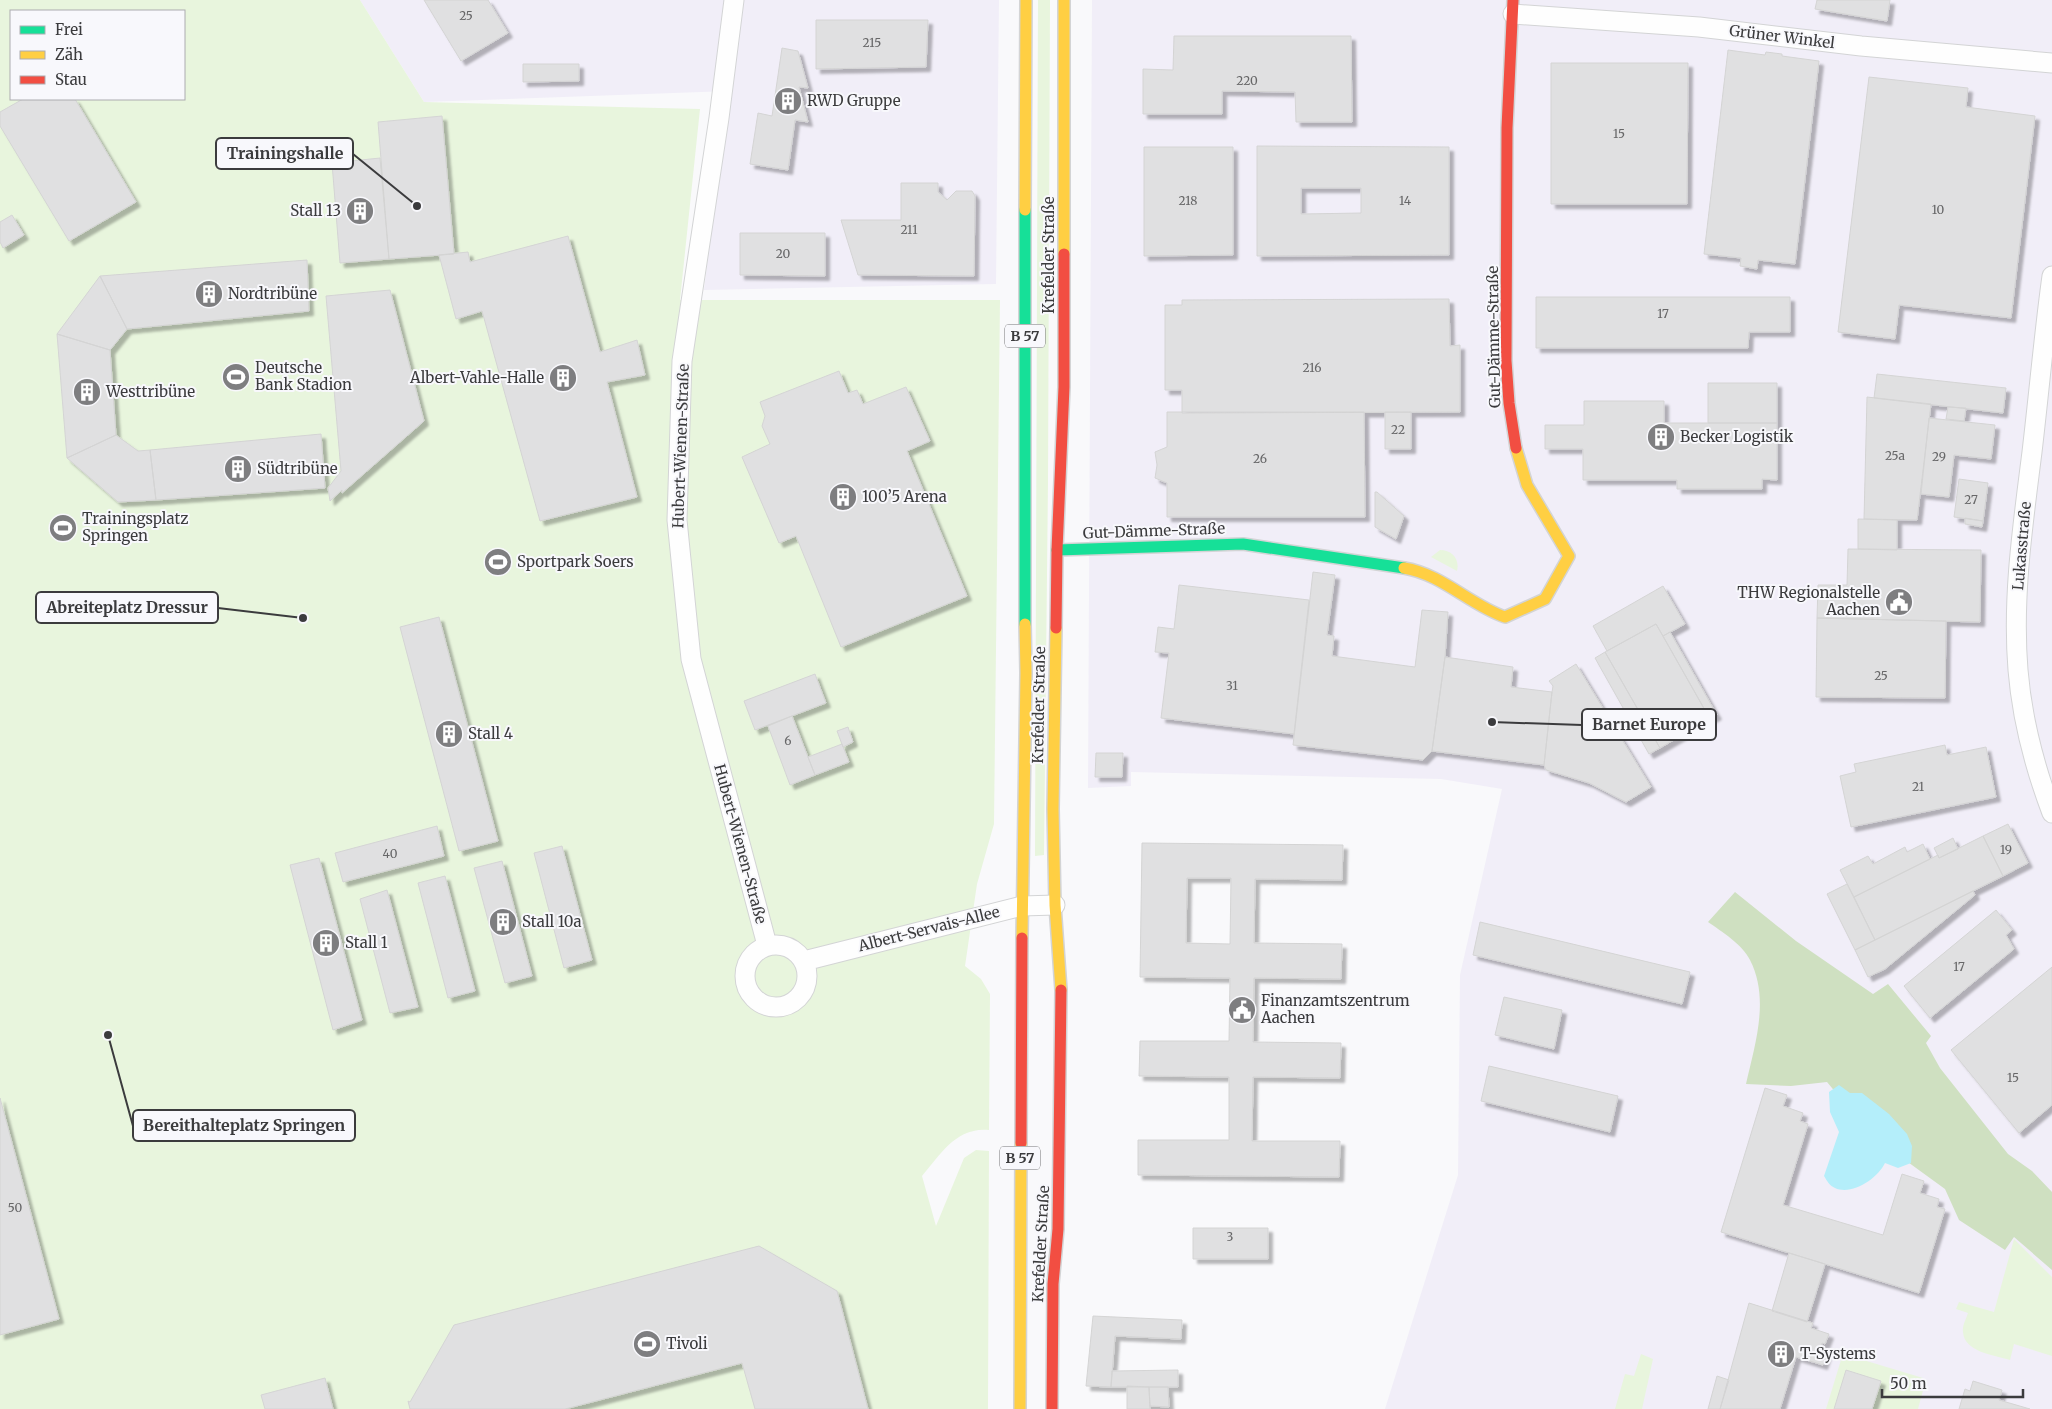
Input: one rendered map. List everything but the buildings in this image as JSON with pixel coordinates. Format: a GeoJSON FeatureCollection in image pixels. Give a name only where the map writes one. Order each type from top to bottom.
{"type":"FeatureCollection","features":[{"type":"Feature","properties":{"kind":"main road","name":"Krefelder Straße"},"geometry":{"type":"LineString","coordinates":[[1020,1409],[1022,906],[1026,673],[1024,572],[1026,0]]}},
{"type":"Feature","properties":{"kind":"main road","name":"Krefelder Straße"},"geometry":{"type":"LineString","coordinates":[[1052,1409],[1053,1284],[1058,1229],[1061,978],[1054,905],[1053,790],[1064,377],[1064,0]]}},
{"type":"Feature","properties":{"kind":"main road","name":"Gut-Dämme-Straße"},"geometry":{"type":"LineString","coordinates":[[1058,550],[1242,544],[1415,570],[1431,576],[1488,611],[1505,617],[1545,599],[1569,556],[1527,484],[1514,442],[1509,403],[1506,361],[1507,128],[1513,7]]}},
{"type":"Feature","properties":{"kind":"street","name":"Hubert-Wienen-Straße"},"geometry":{"type":"LineString","coordinates":[[734,0],[719,118],[682,361],[677,520],[691,659],[767,945]]}},
{"type":"Feature","properties":{"kind":"street","name":"Grüner Winkel"},"geometry":{"type":"LineString","coordinates":[[1513,7],[1861,46],[2052,62]]}},
{"type":"Feature","properties":{"kind":"street","name":"Lukasstraße"},"geometry":{"type":"LineString","coordinates":[[2052,276],[2021,543],[2017,608],[2018,671],[2026,722],[2038,772],[2052,813]]}},
{"type":"Feature","properties":{"kind":"street","name":"Albert-Servais-Allee"},"geometry":{"type":"LineString","coordinates":[[804,961],[1022,906],[1054,905]]}},
{"type":"Feature","properties":{"kind":"street"},"geometry":{"type":"LineString","coordinates":[[781,944],[794,950],[804,961],[808,975],[804,990],[794,1001],[781,1007],[764,1005],[750,995],[745,983],[745,970],[753,954],[767,945],[781,944]]}},
{"type":"Feature","properties":{"kind":"shaded area"},"geometry":{"type":"Polygon","coordinates":[[[360,0],[999,0],[996,284],[704,290],[729,91],[424,102],[360,0]]]}},
{"type":"Feature","properties":{"kind":"shaded area"},"geometry":{"type":"Polygon","coordinates":[[[1092,0],[2052,0],[2052,1409],[1385,1409],[1458,1175],[1460,975],[1502,789],[1441,779],[1131,772],[1131,786],[1088,788],[1092,0]]]}},
{"type":"Feature","properties":{"kind":"green space","name":"Sportpark Soers"},"geometry":{"type":"Polygon","coordinates":[[[0,0],[360,0],[424,102],[700,109],[680,300],[1000,300],[994,824],[977,884],[965,966],[981,979],[990,994],[989,1130],[977,1130],[958,1137],[943,1151],[922,1176],[936,1226],[964,1158],[976,1150],[989,1151],[988,1409],[0,1409],[0,0]]]}},
{"type":"Feature","properties":{"kind":"green space"},"geometry":{"type":"Polygon","coordinates":[[[1038,0],[1050,0],[1044,855],[1035,856],[1038,0]]]}},
{"type":"Feature","properties":{"kind":"green space"},"geometry":{"type":"Polygon","coordinates":[[[1440,550],[1451,553],[1454,556],[1458,567],[1457,571],[1431,557],[1440,550]]]}},
{"type":"Feature","properties":{"kind":"green space"},"geometry":{"type":"Polygon","coordinates":[[[1735,892],[1796,941],[1873,994],[1888,984],[1931,1036],[1926,1043],[1940,1068],[2008,1154],[2032,1171],[2052,1192],[2052,1270],[2014,1237],[2005,1250],[1959,1220],[1945,1189],[1872,1136],[1827,1082],[1791,1086],[1746,1084],[1759,1022],[1759,990],[1756,975],[1747,954],[1708,922],[1735,892]]]}},
{"type":"Feature","properties":{"kind":"green space"},"geometry":{"type":"Polygon","coordinates":[[[2014,1239],[2052,1277],[2052,1356],[2014,1344],[2010,1360],[1981,1352],[1965,1339],[1963,1327],[1968,1313],[1956,1309],[1959,1302],[1994,1312],[2014,1239]]]}},
{"type":"Feature","properties":{"kind":"green space"},"geometry":{"type":"Polygon","coordinates":[[[1641,1354],[1653,1359],[1642,1409],[1615,1409],[1625,1374],[1634,1376],[1641,1354]]]}},
{"type":"Feature","properties":{"kind":"green space"},"geometry":{"type":"Polygon","coordinates":[[[1850,1356],[1923,1378],[1925,1383],[1918,1409],[1826,1409],[1841,1360],[1844,1357],[1850,1356]]]}},
{"type":"Feature","properties":{"kind":"water"},"geometry":{"type":"Polygon","coordinates":[[[1839,1085],[1850,1093],[1862,1093],[1889,1114],[1907,1134],[1912,1146],[1911,1163],[1898,1168],[1885,1163],[1871,1180],[1849,1190],[1842,1190],[1830,1185],[1824,1176],[1839,1132],[1830,1112],[1829,1092],[1839,1085]]]}},
{"type":"Feature","properties":{"kind":"traffic: fast"},"geometry":{"type":"LineString","coordinates":[[1025,210],[1025,624]]}},
{"type":"Feature","properties":{"kind":"traffic: fast"},"geometry":{"type":"LineString","coordinates":[[1057,550],[1243,544],[1404,568]]}},
{"type":"Feature","properties":{"kind":"traffic: slow"},"geometry":{"type":"LineString","coordinates":[[1025,210],[1026,0]]}},
{"type":"Feature","properties":{"kind":"traffic: slow"},"geometry":{"type":"LineString","coordinates":[[1064,0],[1064,254]]}},
{"type":"Feature","properties":{"kind":"traffic: slow"},"geometry":{"type":"LineString","coordinates":[[1404,568],[1431,576],[1492,612],[1505,617],[1545,599],[1569,556],[1527,485],[1516,448]]}},
{"type":"Feature","properties":{"kind":"traffic: slow"},"geometry":{"type":"LineString","coordinates":[[1022,938],[1025,624]]}},
{"type":"Feature","properties":{"kind":"traffic: slow"},"geometry":{"type":"LineString","coordinates":[[1056,628],[1053,809],[1055,905],[1061,990]]}},
{"type":"Feature","properties":{"kind":"traffic: slow"},"geometry":{"type":"LineString","coordinates":[[1020,1409],[1021,1143]]}},
{"type":"Feature","properties":{"kind":"traffic: jam"},"geometry":{"type":"LineString","coordinates":[[1513,0],[1507,128],[1506,361],[1509,403],[1516,448]]}},
{"type":"Feature","properties":{"kind":"traffic: jam"},"geometry":{"type":"LineString","coordinates":[[1056,628],[1057,550],[1064,387],[1064,254]]}},
{"type":"Feature","properties":{"kind":"traffic: jam"},"geometry":{"type":"LineString","coordinates":[[1021,1143],[1022,938]]}},
{"type":"Feature","properties":{"kind":"traffic: jam"},"geometry":{"type":"LineString","coordinates":[[1052,1409],[1053,1284],[1058,1229],[1061,990]]}},
{"type":"Feature","properties":{"kind":"place","name":"RWD Gruppe"},"geometry":{"type":"Point","coordinates":[788,101]}},
{"type":"Feature","properties":{"kind":"place","name":"Trainingshalle"},"geometry":{"type":"Point","coordinates":[417,206]}},
{"type":"Feature","properties":{"kind":"place","name":"Stall 13"},"geometry":{"type":"Point","coordinates":[360,211]}},
{"type":"Feature","properties":{"kind":"place","name":"Nordtribüne"},"geometry":{"type":"Point","coordinates":[209,294]}},
{"type":"Feature","properties":{"kind":"place","name":"Deutsche Bank Stadion"},"geometry":{"type":"Point","coordinates":[236,377]}},
{"type":"Feature","properties":{"kind":"place","name":"Albert-Vahle-Halle"},"geometry":{"type":"Point","coordinates":[563,378]}},
{"type":"Feature","properties":{"kind":"place","name":"Westtribüne"},"geometry":{"type":"Point","coordinates":[87,392]}},
{"type":"Feature","properties":{"kind":"place","name":"Becker Logistik"},"geometry":{"type":"Point","coordinates":[1661,437]}},
{"type":"Feature","properties":{"kind":"place","name":"Südtribüne"},"geometry":{"type":"Point","coordinates":[238,469]}},
{"type":"Feature","properties":{"kind":"place","name":"100’5 Arena"},"geometry":{"type":"Point","coordinates":[843,497]}},
{"type":"Feature","properties":{"kind":"place","name":"Trainingsplatz Springen"},"geometry":{"type":"Point","coordinates":[63,528]}},
{"type":"Feature","properties":{"kind":"place","name":"Sportpark Soers"},"geometry":{"type":"Point","coordinates":[498,562]}},
{"type":"Feature","properties":{"kind":"place","name":"THW Regionalstelle Aachen"},"geometry":{"type":"Point","coordinates":[1899,602]}},
{"type":"Feature","properties":{"kind":"place","name":"Abreiteplatz Dressur"},"geometry":{"type":"Point","coordinates":[303,618]}},
{"type":"Feature","properties":{"kind":"place","name":"Barnet Europe"},"geometry":{"type":"Point","coordinates":[1492,722]}},
{"type":"Feature","properties":{"kind":"place","name":"Stall 4"},"geometry":{"type":"Point","coordinates":[449,734]}},
{"type":"Feature","properties":{"kind":"place","name":"Stall 10a"},"geometry":{"type":"Point","coordinates":[503,922]}},
{"type":"Feature","properties":{"kind":"place","name":"Stall 1"},"geometry":{"type":"Point","coordinates":[326,943]}},
{"type":"Feature","properties":{"kind":"place","name":"Finanzamtszentrum Aachen"},"geometry":{"type":"Point","coordinates":[1242,1010]}},
{"type":"Feature","properties":{"kind":"place","name":"Bereithalteplatz Springen"},"geometry":{"type":"Point","coordinates":[108,1035]}},
{"type":"Feature","properties":{"kind":"place","name":"Tivoli"},"geometry":{"type":"Point","coordinates":[647,1344]}},
{"type":"Feature","properties":{"kind":"place","name":"T-Systems"},"geometry":{"type":"Point","coordinates":[1781,1354]}}]}
